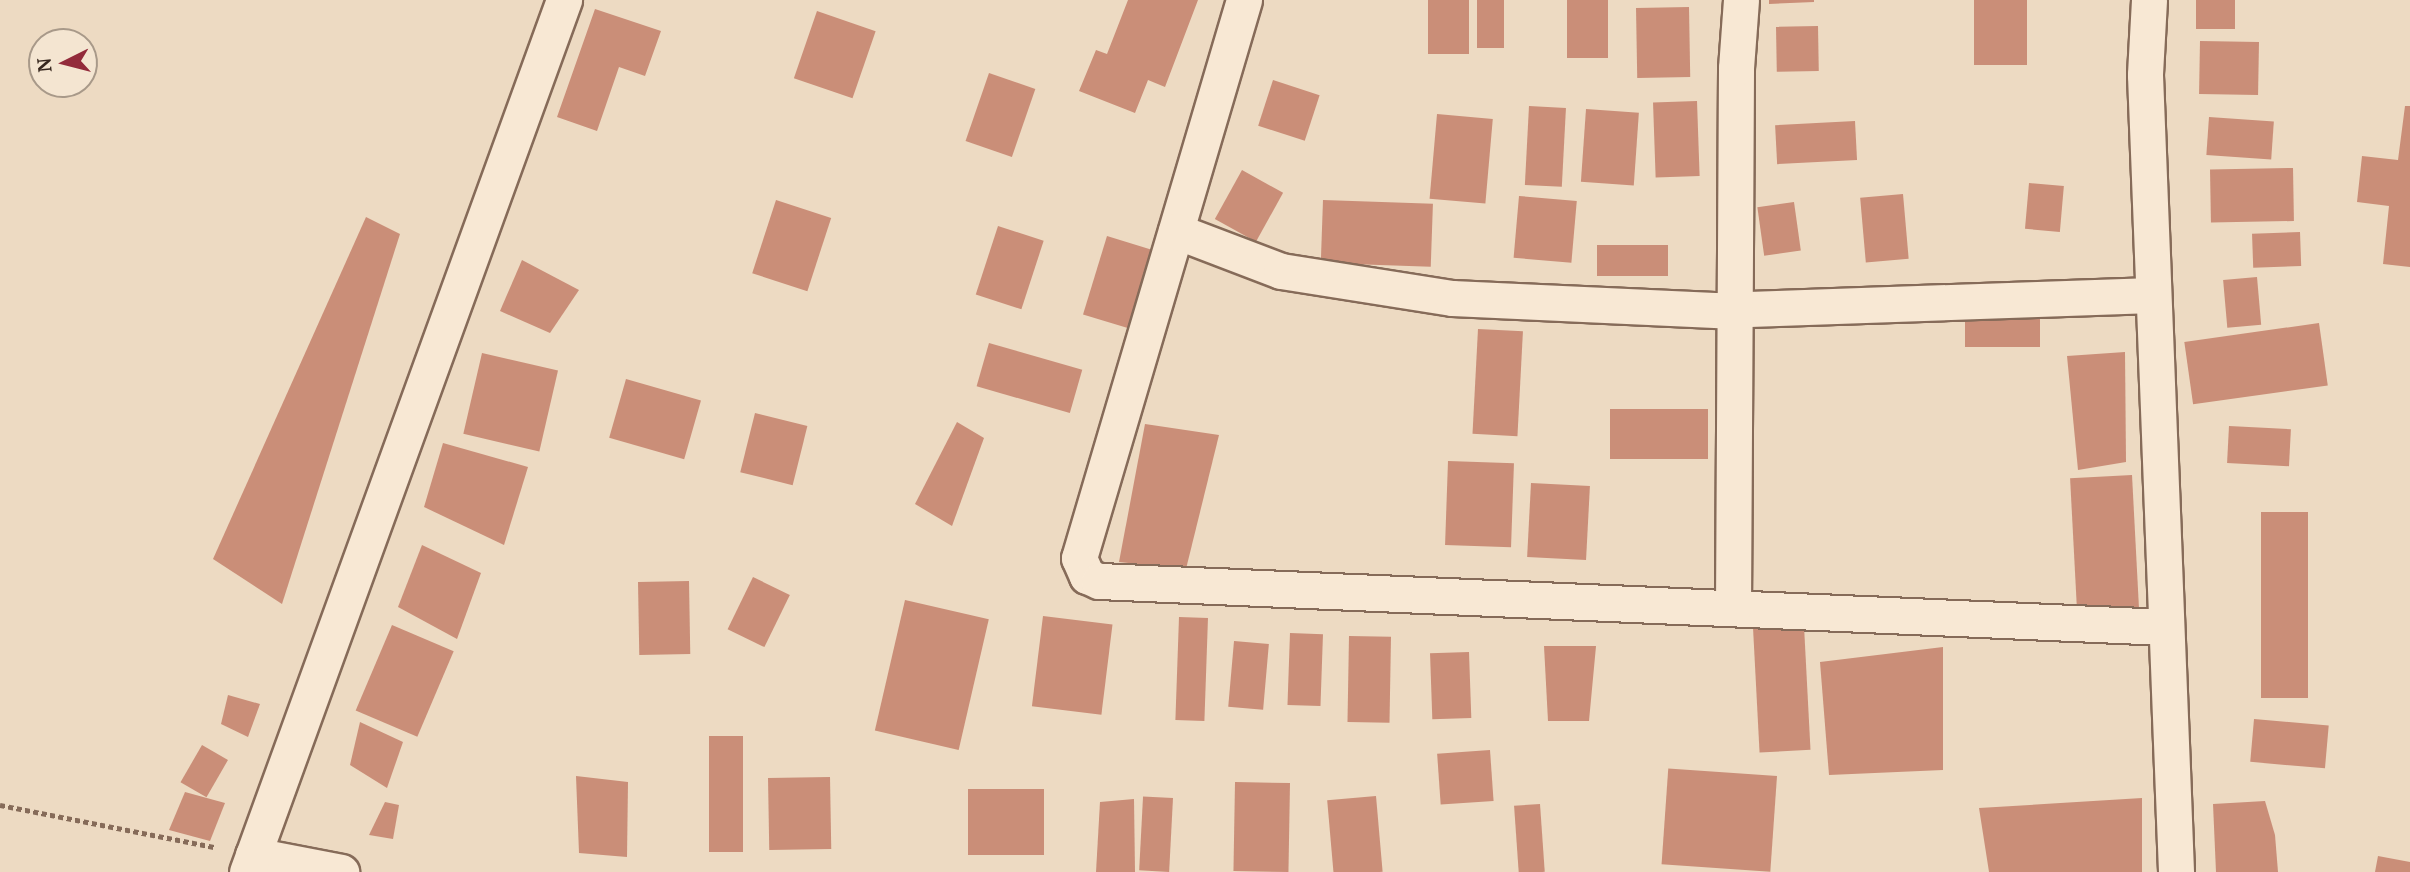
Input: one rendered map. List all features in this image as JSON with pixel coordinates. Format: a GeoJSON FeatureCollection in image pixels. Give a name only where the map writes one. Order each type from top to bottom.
{"type":"FeatureCollection","features":[{"type":"Feature","properties":{"kind":"street"},"geometry":{"type":"LineString","coordinates":[[341,872],[250,863],[564,0]]}},
{"type":"Feature","properties":{"kind":"street"},"geometry":{"type":"LineString","coordinates":[[1244,0],[1079,558],[1087,576],[1099,581],[2166,627]]}},
{"type":"Feature","properties":{"kind":"street"},"geometry":{"type":"LineString","coordinates":[[1733,608],[1736,68],[1741,0]]}},
{"type":"Feature","properties":{"kind":"street"},"geometry":{"type":"LineString","coordinates":[[2149,0],[2145,75],[2176,872]]}},
{"type":"Feature","properties":{"kind":"street"},"geometry":{"type":"LineString","coordinates":[[1176,230],[1281,271],[1452,298],[1733,310],[2153,295]]}},
{"type":"Feature","properties":{"kind":"path"},"geometry":{"type":"LineString","coordinates":[[0,805],[250,863]]}},
{"type":"Feature","properties":{"kind":"building"},"geometry":{"type":"Polygon","coordinates":[[[1128,0],[1198,0],[1165,87],[1148,80],[1135,113],[1079,91],[1096,50],[1107,54],[1128,0]]]}},
{"type":"Feature","properties":{"kind":"building"},"geometry":{"type":"Polygon","coordinates":[[[1428,0],[1469,0],[1469,54],[1428,54],[1428,0]]]}},
{"type":"Feature","properties":{"kind":"building"},"geometry":{"type":"Polygon","coordinates":[[[1477,0],[1504,0],[1504,48],[1477,48],[1477,0]]]}},
{"type":"Feature","properties":{"kind":"building"},"geometry":{"type":"Polygon","coordinates":[[[1567,0],[1608,0],[1608,58],[1567,58],[1567,0]]]}},
{"type":"Feature","properties":{"kind":"building"},"geometry":{"type":"Polygon","coordinates":[[[1769,0],[1814,0],[1814,2],[1769,4],[1769,0]]]}},
{"type":"Feature","properties":{"kind":"building"},"geometry":{"type":"Polygon","coordinates":[[[1974,0],[2027,0],[2027,65],[1974,65],[1974,0]]]}},
{"type":"Feature","properties":{"kind":"building"},"geometry":{"type":"Polygon","coordinates":[[[2196,0],[2235,0],[2235,29],[2196,29],[2196,0]]]}},
{"type":"Feature","properties":{"kind":"building"},"geometry":{"type":"Polygon","coordinates":[[[1689,7],[1690,77],[1637,78],[1636,8],[1689,7]]]}},
{"type":"Feature","properties":{"kind":"building"},"geometry":{"type":"Polygon","coordinates":[[[595,9],[661,31],[645,76],[619,67],[597,131],[557,117],[595,9]]]}},
{"type":"Feature","properties":{"kind":"building"},"geometry":{"type":"Polygon","coordinates":[[[817,11],[876,31],[853,98],[794,78],[817,11]]]}},
{"type":"Feature","properties":{"kind":"building"},"geometry":{"type":"Polygon","coordinates":[[[1818,26],[1819,71],[1777,72],[1776,27],[1818,26]]]}},
{"type":"Feature","properties":{"kind":"building"},"geometry":{"type":"Polygon","coordinates":[[[2200,41],[2259,42],[2258,95],[2199,94],[2200,41]]]}},
{"type":"Feature","properties":{"kind":"building"},"geometry":{"type":"Polygon","coordinates":[[[989,73],[1035,89],[1012,157],[966,141],[989,73]]]}},
{"type":"Feature","properties":{"kind":"building"},"geometry":{"type":"Polygon","coordinates":[[[1273,80],[1320,95],[1305,141],[1258,126],[1273,80]]]}},
{"type":"Feature","properties":{"kind":"building"},"geometry":{"type":"Polygon","coordinates":[[[1697,101],[1700,176],[1656,177],[1653,103],[1697,101]]]}},
{"type":"Feature","properties":{"kind":"building"},"geometry":{"type":"Polygon","coordinates":[[[1529,106],[1566,108],[1562,187],[1525,185],[1529,106]]]}},
{"type":"Feature","properties":{"kind":"building"},"geometry":{"type":"Polygon","coordinates":[[[2405,106],[2410,106],[2410,267],[2383,264],[2389,206],[2357,202],[2362,156],[2398,160],[2405,106]]]}},
{"type":"Feature","properties":{"kind":"building"},"geometry":{"type":"Polygon","coordinates":[[[1586,109],[1639,113],[1634,186],[1581,182],[1586,109]]]}},
{"type":"Feature","properties":{"kind":"building"},"geometry":{"type":"Polygon","coordinates":[[[1437,114],[1493,119],[1485,204],[1430,199],[1437,114]]]}},
{"type":"Feature","properties":{"kind":"building"},"geometry":{"type":"Polygon","coordinates":[[[2209,117],[2274,122],[2271,159],[2206,155],[2209,117]]]}},
{"type":"Feature","properties":{"kind":"building"},"geometry":{"type":"Polygon","coordinates":[[[1855,121],[1857,160],[1777,164],[1775,125],[1855,121]]]}},
{"type":"Feature","properties":{"kind":"building"},"geometry":{"type":"Polygon","coordinates":[[[2293,168],[2294,221],[2211,222],[2210,169],[2293,168]]]}},
{"type":"Feature","properties":{"kind":"building"},"geometry":{"type":"Polygon","coordinates":[[[1242,170],[1283,193],[1256,242],[1215,219],[1242,170]]]}},
{"type":"Feature","properties":{"kind":"building"},"geometry":{"type":"Polygon","coordinates":[[[2029,183],[2064,186],[2060,232],[2025,229],[2029,183]]]}},
{"type":"Feature","properties":{"kind":"building"},"geometry":{"type":"Polygon","coordinates":[[[1903,194],[1909,259],[1866,263],[1860,198],[1903,194]]]}},
{"type":"Feature","properties":{"kind":"building"},"geometry":{"type":"Polygon","coordinates":[[[1519,196],[1577,201],[1571,263],[1514,258],[1519,196]]]}},
{"type":"Feature","properties":{"kind":"building"},"geometry":{"type":"Polygon","coordinates":[[[776,200],[831,218],[807,291],[752,273],[776,200]]]}},
{"type":"Feature","properties":{"kind":"building"},"geometry":{"type":"Polygon","coordinates":[[[1323,200],[1433,204],[1431,267],[1321,263],[1323,200]]]}},
{"type":"Feature","properties":{"kind":"building"},"geometry":{"type":"Polygon","coordinates":[[[1794,202],[1801,251],[1764,256],[1757,207],[1794,202]]]}},
{"type":"Feature","properties":{"kind":"building"},"geometry":{"type":"Polygon","coordinates":[[[366,217],[400,234],[282,604],[213,559],[366,217]]]}},
{"type":"Feature","properties":{"kind":"building"},"geometry":{"type":"Polygon","coordinates":[[[998,226],[1044,241],[1021,309],[976,294],[998,226]]]}},
{"type":"Feature","properties":{"kind":"building"},"geometry":{"type":"Polygon","coordinates":[[[2300,232],[2301,266],[2253,268],[2252,234],[2300,232]]]}},
{"type":"Feature","properties":{"kind":"building"},"geometry":{"type":"Polygon","coordinates":[[[1107,236],[1156,251],[1132,329],[1083,314],[1107,236]]]}},
{"type":"Feature","properties":{"kind":"building"},"geometry":{"type":"Polygon","coordinates":[[[1597,245],[1668,245],[1668,276],[1597,276],[1597,245]]]}},
{"type":"Feature","properties":{"kind":"building"},"geometry":{"type":"Polygon","coordinates":[[[522,260],[579,290],[550,333],[500,311],[522,260]]]}},
{"type":"Feature","properties":{"kind":"building"},"geometry":{"type":"Polygon","coordinates":[[[2257,277],[2261,325],[2227,328],[2223,280],[2257,277]]]}},
{"type":"Feature","properties":{"kind":"building"},"geometry":{"type":"Polygon","coordinates":[[[1965,310],[2040,310],[2040,347],[1965,347],[1965,310]]]}},
{"type":"Feature","properties":{"kind":"building"},"geometry":{"type":"Polygon","coordinates":[[[2319,323],[2328,385],[2193,404],[2184,342],[2319,323]]]}},
{"type":"Feature","properties":{"kind":"building"},"geometry":{"type":"Polygon","coordinates":[[[1478,329],[1523,331],[1517,436],[1473,434],[1478,329]]]}},
{"type":"Feature","properties":{"kind":"building"},"geometry":{"type":"Polygon","coordinates":[[[989,343],[1082,370],[1070,413],[977,386],[989,343]]]}},
{"type":"Feature","properties":{"kind":"building"},"geometry":{"type":"Polygon","coordinates":[[[2125,352],[2126,462],[2078,470],[2067,356],[2125,352]]]}},
{"type":"Feature","properties":{"kind":"building"},"geometry":{"type":"Polygon","coordinates":[[[482,353],[558,371],[539,451],[463,434],[482,353]]]}},
{"type":"Feature","properties":{"kind":"building"},"geometry":{"type":"Polygon","coordinates":[[[626,379],[701,400],[684,459],[609,438],[626,379]]]}},
{"type":"Feature","properties":{"kind":"building"},"geometry":{"type":"Polygon","coordinates":[[[1610,409],[1708,409],[1708,459],[1610,459],[1610,409]]]}},
{"type":"Feature","properties":{"kind":"building"},"geometry":{"type":"Polygon","coordinates":[[[755,413],[807,426],[793,485],[740,472],[755,413]]]}},
{"type":"Feature","properties":{"kind":"building"},"geometry":{"type":"Polygon","coordinates":[[[957,422],[984,438],[952,526],[915,504],[957,422]]]}},
{"type":"Feature","properties":{"kind":"building"},"geometry":{"type":"Polygon","coordinates":[[[1145,424],[1219,435],[1186,569],[1119,562],[1145,424]]]}},
{"type":"Feature","properties":{"kind":"building"},"geometry":{"type":"Polygon","coordinates":[[[2229,426],[2291,429],[2289,466],[2227,463],[2229,426]]]}},
{"type":"Feature","properties":{"kind":"building"},"geometry":{"type":"Polygon","coordinates":[[[443,443],[528,467],[504,545],[424,507],[443,443]]]}},
{"type":"Feature","properties":{"kind":"building"},"geometry":{"type":"Polygon","coordinates":[[[1448,461],[1514,463],[1511,547],[1445,545],[1448,461]]]}},
{"type":"Feature","properties":{"kind":"building"},"geometry":{"type":"Polygon","coordinates":[[[2132,475],[2139,614],[2077,617],[2070,478],[2132,475]]]}},
{"type":"Feature","properties":{"kind":"building"},"geometry":{"type":"Polygon","coordinates":[[[1531,483],[1590,486],[1586,560],[1527,557],[1531,483]]]}},
{"type":"Feature","properties":{"kind":"building"},"geometry":{"type":"Polygon","coordinates":[[[2261,512],[2308,512],[2308,698],[2261,698],[2261,512]]]}},
{"type":"Feature","properties":{"kind":"building"},"geometry":{"type":"Polygon","coordinates":[[[422,545],[481,573],[457,639],[398,607],[422,545]]]}},
{"type":"Feature","properties":{"kind":"building"},"geometry":{"type":"Polygon","coordinates":[[[753,577],[790,595],[764,647],[728,629],[753,577]]]}},
{"type":"Feature","properties":{"kind":"building"},"geometry":{"type":"Polygon","coordinates":[[[689,581],[690,654],[639,655],[638,582],[689,581]]]}},
{"type":"Feature","properties":{"kind":"building"},"geometry":{"type":"Polygon","coordinates":[[[905,600],[989,619],[959,750],[875,731],[905,600]]]}},
{"type":"Feature","properties":{"kind":"building"},"geometry":{"type":"Polygon","coordinates":[[[1043,616],[1112,625],[1101,715],[1032,706],[1043,616]]]}},
{"type":"Feature","properties":{"kind":"building"},"geometry":{"type":"Polygon","coordinates":[[[1179,617],[1208,618],[1204,721],[1175,720],[1179,617]]]}},
{"type":"Feature","properties":{"kind":"building"},"geometry":{"type":"Polygon","coordinates":[[[392,625],[454,651],[417,737],[356,711],[392,625]]]}},
{"type":"Feature","properties":{"kind":"building"},"geometry":{"type":"Polygon","coordinates":[[[1804,626],[1810,750],[1760,752],[1753,629],[1804,626]]]}},
{"type":"Feature","properties":{"kind":"building"},"geometry":{"type":"Polygon","coordinates":[[[1290,633],[1323,634],[1320,706],[1287,705],[1290,633]]]}},
{"type":"Feature","properties":{"kind":"building"},"geometry":{"type":"Polygon","coordinates":[[[1349,636],[1391,637],[1389,723],[1347,722],[1349,636]]]}},
{"type":"Feature","properties":{"kind":"building"},"geometry":{"type":"Polygon","coordinates":[[[1234,641],[1269,644],[1263,710],[1228,707],[1234,641]]]}},
{"type":"Feature","properties":{"kind":"building"},"geometry":{"type":"Polygon","coordinates":[[[1544,646],[1596,646],[1589,721],[1548,721],[1544,646]]]}},
{"type":"Feature","properties":{"kind":"building"},"geometry":{"type":"Polygon","coordinates":[[[1943,647],[1943,770],[1829,775],[1820,662],[1943,647]]]}},
{"type":"Feature","properties":{"kind":"building"},"geometry":{"type":"Polygon","coordinates":[[[1469,652],[1471,718],[1432,719],[1430,653],[1469,652]]]}},
{"type":"Feature","properties":{"kind":"building"},"geometry":{"type":"Polygon","coordinates":[[[228,695],[260,704],[248,737],[221,724],[228,695]]]}},
{"type":"Feature","properties":{"kind":"building"},"geometry":{"type":"Polygon","coordinates":[[[2254,719],[2329,726],[2325,768],[2250,762],[2254,719]]]}},
{"type":"Feature","properties":{"kind":"building"},"geometry":{"type":"Polygon","coordinates":[[[360,722],[403,742],[387,788],[350,765],[360,722]]]}},
{"type":"Feature","properties":{"kind":"building"},"geometry":{"type":"Polygon","coordinates":[[[709,736],[743,736],[743,852],[709,852],[709,736]]]}},
{"type":"Feature","properties":{"kind":"building"},"geometry":{"type":"Polygon","coordinates":[[[202,745],[228,760],[206,797],[181,782],[202,745]]]}},
{"type":"Feature","properties":{"kind":"building"},"geometry":{"type":"Polygon","coordinates":[[[1490,750],[1494,801],[1441,805],[1437,754],[1490,750]]]}},
{"type":"Feature","properties":{"kind":"building"},"geometry":{"type":"Polygon","coordinates":[[[1668,768],[1777,776],[1770,872],[1662,864],[1668,768]]]}},
{"type":"Feature","properties":{"kind":"building"},"geometry":{"type":"Polygon","coordinates":[[[576,776],[628,782],[627,857],[579,853],[576,776]]]}},
{"type":"Feature","properties":{"kind":"building"},"geometry":{"type":"Polygon","coordinates":[[[830,777],[831,849],[769,850],[768,778],[830,777]]]}},
{"type":"Feature","properties":{"kind":"building"},"geometry":{"type":"Polygon","coordinates":[[[1235,782],[1290,783],[1288,872],[1233,871],[1235,782]]]}},
{"type":"Feature","properties":{"kind":"building"},"geometry":{"type":"Polygon","coordinates":[[[968,789],[1044,789],[1044,855],[968,855],[968,789]]]}},
{"type":"Feature","properties":{"kind":"building"},"geometry":{"type":"Polygon","coordinates":[[[185,792],[225,803],[210,841],[169,830],[185,792]]]}},
{"type":"Feature","properties":{"kind":"building"},"geometry":{"type":"Polygon","coordinates":[[[1143,796],[1173,798],[1169,872],[1139,870],[1143,796]]]}},
{"type":"Feature","properties":{"kind":"building"},"geometry":{"type":"Polygon","coordinates":[[[1376,796],[1383,872],[1333,872],[1327,800],[1376,796]]]}},
{"type":"Feature","properties":{"kind":"building"},"geometry":{"type":"Polygon","coordinates":[[[2142,798],[2142,872],[1989,872],[1979,808],[2142,798]]]}},
{"type":"Feature","properties":{"kind":"building"},"geometry":{"type":"Polygon","coordinates":[[[1134,799],[1135,872],[1096,872],[1100,802],[1134,799]]]}},
{"type":"Feature","properties":{"kind":"building"},"geometry":{"type":"Polygon","coordinates":[[[2265,801],[2275,835],[2278,872],[2216,872],[2213,804],[2265,801]]]}},
{"type":"Feature","properties":{"kind":"building"},"geometry":{"type":"Polygon","coordinates":[[[385,802],[399,805],[393,839],[369,835],[385,802]]]}},
{"type":"Feature","properties":{"kind":"building"},"geometry":{"type":"Polygon","coordinates":[[[1540,804],[1545,872],[1519,872],[1514,806],[1540,804]]]}},
{"type":"Feature","properties":{"kind":"building"},"geometry":{"type":"Polygon","coordinates":[[[2378,856],[2410,862],[2410,872],[2375,872],[2378,856]]]}}]}
